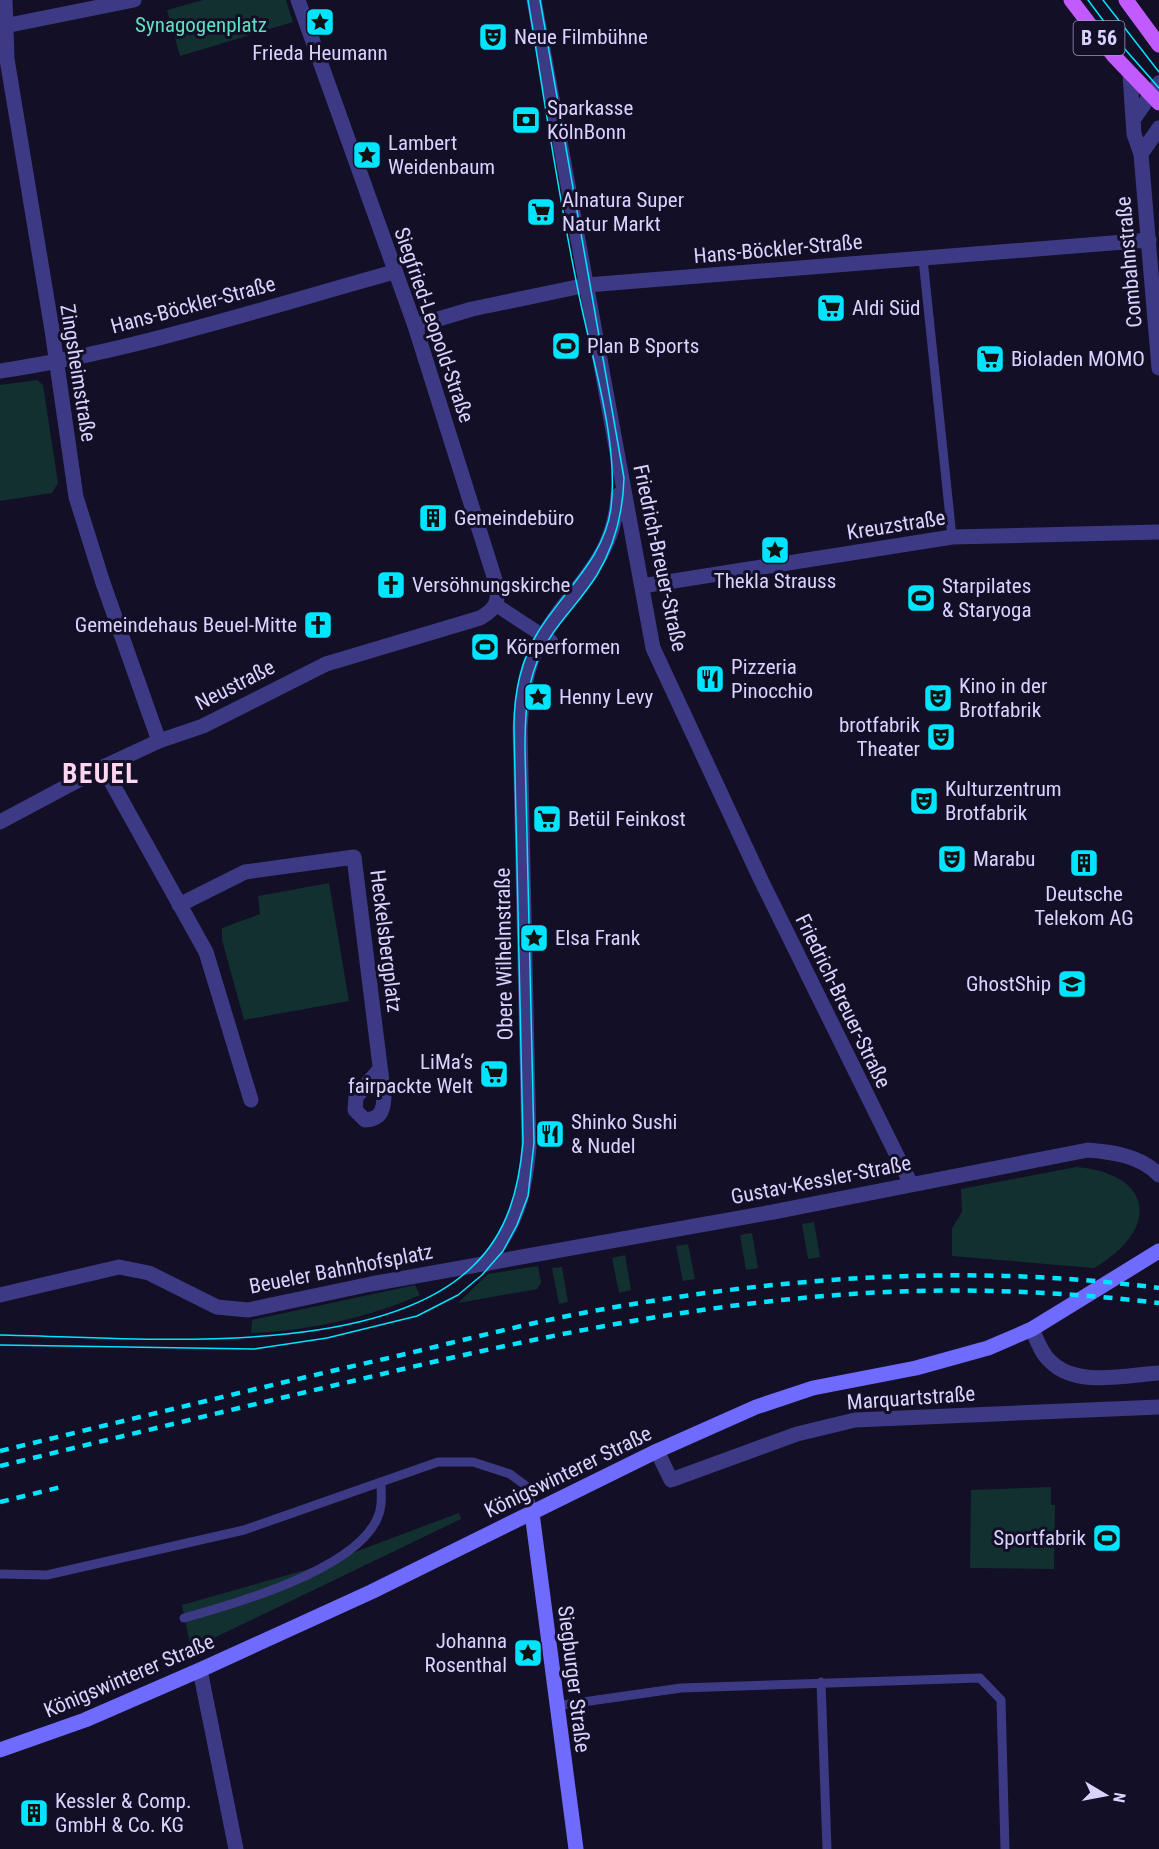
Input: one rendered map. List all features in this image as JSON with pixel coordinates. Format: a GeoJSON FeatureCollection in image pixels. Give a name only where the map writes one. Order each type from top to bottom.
{"type":"FeatureCollection","features":[{"type":"Feature","properties":{"kind":"main road","name":"B 56"},"geometry":{"type":"LineString","coordinates":[[1071,0],[1130,75],[1156,94]]}},
{"type":"Feature","properties":{"kind":"main road","name":"B 56"},"geometry":{"type":"LineString","coordinates":[[1126,0],[1159,45]]}},
{"type":"Feature","properties":{"kind":"main road","name":"Königswinterer Straße"},"geometry":{"type":"LineString","coordinates":[[0,1750],[85,1720],[200,1670],[371,1592],[657,1451],[782,1398],[813,1388],[957,1358],[988,1348],[1032,1329],[1159,1251]]}},
{"type":"Feature","properties":{"kind":"main road","name":"Siegburger Straße"},"geometry":{"type":"LineString","coordinates":[[532,1513],[555,1706],[576,1849]]}},
{"type":"Feature","properties":{"kind":"street","name":"Zingsheimstraße"},"geometry":{"type":"LineString","coordinates":[[5,0],[4,27],[7,59],[76,497],[103,583],[159,741]]}},
{"type":"Feature","properties":{"kind":"street"},"geometry":{"type":"LineString","coordinates":[[4,27],[134,0]]}},
{"type":"Feature","properties":{"kind":"street","name":"Siegfried-Leopold-Straße"},"geometry":{"type":"LineString","coordinates":[[298,0],[415,326],[496,583],[499,596],[496,605]]}},
{"type":"Feature","properties":{"kind":"street","name":"Friedrich-Breuer-Straße"},"geometry":{"type":"LineString","coordinates":[[534,0],[653,648],[761,880],[911,1184]]}},
{"type":"Feature","properties":{"kind":"street","name":"Combahnstraße"},"geometry":{"type":"LineString","coordinates":[[1130,75],[1134,134],[1141,153],[1159,368]]}},
{"type":"Feature","properties":{"kind":"street"},"geometry":{"type":"LineString","coordinates":[[1133,120],[1156,94]]}},
{"type":"Feature","properties":{"kind":"street"},"geometry":{"type":"LineString","coordinates":[[1141,153],[1159,128]]}},
{"type":"Feature","properties":{"kind":"street","name":"Hans-Böckler-Straße"},"geometry":{"type":"LineString","coordinates":[[415,326],[472,309],[587,285],[1149,240]]}},
{"type":"Feature","properties":{"kind":"street","name":"Hans-Böckler-Straße"},"geometry":{"type":"LineString","coordinates":[[0,371],[56,363],[394,272]]}},
{"type":"Feature","properties":{"kind":"street","name":"Obere Wilhelmstraße"},"geometry":{"type":"LineString","coordinates":[[486,1264],[504,1239],[518,1212],[529,1148],[520,728],[523,690],[530,661],[592,572],[609,541],[617,512],[620,474]]}},
{"type":"Feature","properties":{"kind":"street","name":"Kreuzstraße"},"geometry":{"type":"LineString","coordinates":[[642,586],[952,537],[1159,532]]}},
{"type":"Feature","properties":{"kind":"street"},"geometry":{"type":"LineString","coordinates":[[496,605],[547,639]]}},
{"type":"Feature","properties":{"kind":"street","name":"Neustraße"},"geometry":{"type":"LineString","coordinates":[[0,822],[103,766],[159,741],[203,726],[326,664],[480,618],[496,605]]}},
{"type":"Feature","properties":{"kind":"street"},"geometry":{"type":"LineString","coordinates":[[103,766],[206,952],[251,1100]]}},
{"type":"Feature","properties":{"kind":"street","name":"Heckelsbergplatz"},"geometry":{"type":"LineString","coordinates":[[179,904],[245,872],[354,857],[380,1070]]}},
{"type":"Feature","properties":{"kind":"street","name":"Gustav-Kessler-Straße"},"geometry":{"type":"LineString","coordinates":[[486,1264],[773,1212],[1088,1150],[1106,1151],[1142,1162],[1159,1175]]}},
{"type":"Feature","properties":{"kind":"street","name":"Beueler Bahnhofsplatz"},"geometry":{"type":"LineString","coordinates":[[0,1295],[119,1267],[149,1273],[217,1307],[248,1310],[371,1284],[486,1264]]}},
{"type":"Feature","properties":{"kind":"street"},"geometry":{"type":"LineString","coordinates":[[1032,1329],[1046,1357],[1070,1374],[1098,1377],[1159,1373]]}},
{"type":"Feature","properties":{"kind":"street","name":"Marquartstraße"},"geometry":{"type":"LineString","coordinates":[[657,1451],[671,1480],[797,1434],[855,1420],[1159,1407]]}},
{"type":"Feature","properties":{"kind":"street"},"geometry":{"type":"LineString","coordinates":[[200,1670],[236,1849]]}},
{"type":"Feature","properties":{"kind":"lane"},"geometry":{"type":"LineString","coordinates":[[923,259],[952,537]]}},
{"type":"Feature","properties":{"kind":"lane"},"geometry":{"type":"LineString","coordinates":[[0,1574],[47,1575],[236,1532],[438,1462],[473,1462],[510,1474],[529,1488],[532,1513]]}},
{"type":"Feature","properties":{"kind":"lane"},"geometry":{"type":"LineString","coordinates":[[184,1618],[275,1590],[316,1571],[349,1549],[364,1536],[377,1519],[381,1501],[381,1482]]}},
{"type":"Feature","properties":{"kind":"lane"},"geometry":{"type":"LineString","coordinates":[[555,1706],[681,1688],[980,1678],[1001,1700],[1005,1849]]}},
{"type":"Feature","properties":{"kind":"lane"},"geometry":{"type":"LineString","coordinates":[[821,1682],[827,1849]]}},
{"type":"Feature","properties":{"kind":"green space","name":"Synagogenplatz"},"geometry":{"type":"Polygon","coordinates":[[[203,0],[286,0],[293,22],[180,56],[167,10],[203,0]]]}},
{"type":"Feature","properties":{"kind":"green space"},"geometry":{"type":"Polygon","coordinates":[[[37,380],[43,385],[58,483],[52,493],[0,501],[0,385],[37,380]]]}},
{"type":"Feature","properties":{"kind":"green space"},"geometry":{"type":"Polygon","coordinates":[[[329,883],[349,1001],[244,1020],[222,940],[222,928],[260,914],[258,896],[329,883]]]}},
{"type":"Feature","properties":{"kind":"green space"},"geometry":{"type":"Polygon","coordinates":[[[1076,1167],[1102,1172],[1122,1181],[1134,1192],[1139,1206],[1138,1222],[1130,1238],[1115,1253],[1094,1268],[952,1256],[952,1228],[962,1212],[961,1189],[1076,1167]]]}},
{"type":"Feature","properties":{"kind":"green space"},"geometry":{"type":"Polygon","coordinates":[[[814,1222],[820,1257],[808,1259],[802,1224],[814,1222]]]}},
{"type":"Feature","properties":{"kind":"green space"},"geometry":{"type":"Polygon","coordinates":[[[752,1233],[758,1268],[746,1270],[740,1235],[752,1233]]]}},
{"type":"Feature","properties":{"kind":"green space"},"geometry":{"type":"Polygon","coordinates":[[[688,1244],[695,1279],[683,1281],[676,1246],[688,1244]]]}},
{"type":"Feature","properties":{"kind":"green space"},"geometry":{"type":"Polygon","coordinates":[[[625,1255],[631,1290],[619,1293],[612,1258],[625,1255]]]}},
{"type":"Feature","properties":{"kind":"green space"},"geometry":{"type":"Polygon","coordinates":[[[538,1266],[541,1283],[537,1289],[458,1303],[488,1274],[538,1266]]]}},
{"type":"Feature","properties":{"kind":"green space"},"geometry":{"type":"Polygon","coordinates":[[[562,1267],[568,1302],[559,1304],[552,1268],[562,1267]]]}},
{"type":"Feature","properties":{"kind":"green space"},"geometry":{"type":"Polygon","coordinates":[[[415,1285],[420,1295],[358,1317],[315,1326],[251,1333],[252,1320],[415,1285]]]}},
{"type":"Feature","properties":{"kind":"green space"},"geometry":{"type":"Polygon","coordinates":[[[1051,1487],[1051,1505],[1055,1505],[1054,1569],[970,1568],[971,1490],[1051,1487]]]}},
{"type":"Feature","properties":{"kind":"green space"},"geometry":{"type":"Polygon","coordinates":[[[459,1513],[461,1519],[191,1649],[182,1605],[312,1568],[459,1513]]]}},
{"type":"Feature","properties":{"kind":"tram line"},"geometry":{"type":"LineString","coordinates":[[0,1335],[115,1339],[249,1337],[316,1330],[377,1317],[431,1296],[474,1265],[495,1238],[510,1208],[515,1192],[523,1142],[515,702],[523,666],[532,643],[548,617],[592,559],[600,543],[611,508],[612,482],[608,427],[564,218],[528,0]]}},
{"type":"Feature","properties":{"kind":"tram line"},"geometry":{"type":"LineString","coordinates":[[0,1345],[254,1349],[327,1338],[417,1316],[458,1295],[482,1275],[503,1251],[517,1225],[528,1196],[534,1143],[525,749],[528,694],[533,673],[543,650],[557,627],[597,575],[609,552],[620,516],[624,478],[540,0]]}},
{"type":"Feature","properties":{"kind":"tram line"},"geometry":{"type":"LineString","coordinates":[[1088,0],[1123,47],[1159,88]]}},
{"type":"Feature","properties":{"kind":"tram line"},"geometry":{"type":"LineString","coordinates":[[1103,0],[1159,72]]}},
{"type":"Feature","properties":{"kind":"railway"},"geometry":{"type":"LineString","coordinates":[[0,1451],[516,1327],[588,1312],[729,1290],[801,1282],[944,1275],[1088,1280],[1159,1288]]}},
{"type":"Feature","properties":{"kind":"railway"},"geometry":{"type":"LineString","coordinates":[[0,1466],[479,1352],[602,1326],[727,1307],[789,1299],[928,1291],[1044,1293],[1159,1303]]}},
{"type":"Feature","properties":{"kind":"railway"},"geometry":{"type":"LineString","coordinates":[[0,1502],[61,1487]]}},
{"type":"Feature","properties":{"kind":"place","name":"Frieda Heumann"},"geometry":{"type":"Point","coordinates":[320,22]}},
{"type":"Feature","properties":{"kind":"place","name":"Neue Filmbühne"},"geometry":{"type":"Point","coordinates":[493,37]}},
{"type":"Feature","properties":{"kind":"place","name":"Sparkasse KölnBonn"},"geometry":{"type":"Point","coordinates":[526,120]}},
{"type":"Feature","properties":{"kind":"place","name":"Lambert Weidenbaum"},"geometry":{"type":"Point","coordinates":[367,155]}},
{"type":"Feature","properties":{"kind":"place","name":"Alnatura Super Natur Markt"},"geometry":{"type":"Point","coordinates":[541,212]}},
{"type":"Feature","properties":{"kind":"place","name":"Aldi Süd"},"geometry":{"type":"Point","coordinates":[831,308]}},
{"type":"Feature","properties":{"kind":"place","name":"Plan B Sports"},"geometry":{"type":"Point","coordinates":[566,346]}},
{"type":"Feature","properties":{"kind":"place","name":"Bioladen MOMO"},"geometry":{"type":"Point","coordinates":[990,359]}},
{"type":"Feature","properties":{"kind":"place","name":"Gemeindebüro"},"geometry":{"type":"Point","coordinates":[433,518]}},
{"type":"Feature","properties":{"kind":"place","name":"Thekla Strauss"},"geometry":{"type":"Point","coordinates":[775,550]}},
{"type":"Feature","properties":{"kind":"place","name":"Versöhnungskirche"},"geometry":{"type":"Point","coordinates":[391,585]}},
{"type":"Feature","properties":{"kind":"place","name":"Starpilates & Staryoga"},"geometry":{"type":"Point","coordinates":[921,598]}},
{"type":"Feature","properties":{"kind":"place","name":"Gemeindehaus Beuel-Mitte"},"geometry":{"type":"Point","coordinates":[318,625]}},
{"type":"Feature","properties":{"kind":"place","name":"Körperformen"},"geometry":{"type":"Point","coordinates":[485,647]}},
{"type":"Feature","properties":{"kind":"place","name":"Pizzeria Pinocchio"},"geometry":{"type":"Point","coordinates":[710,679]}},
{"type":"Feature","properties":{"kind":"place","name":"Henny Levy"},"geometry":{"type":"Point","coordinates":[538,697]}},
{"type":"Feature","properties":{"kind":"place","name":"Kino in der Brotfabrik"},"geometry":{"type":"Point","coordinates":[938,698]}},
{"type":"Feature","properties":{"kind":"place","name":"brotfabrik Theater"},"geometry":{"type":"Point","coordinates":[941,737]}},
{"type":"Feature","properties":{"kind":"place","name":"Kulturzentrum Brotfabrik"},"geometry":{"type":"Point","coordinates":[924,801]}},
{"type":"Feature","properties":{"kind":"place","name":"Betül Feinkost"},"geometry":{"type":"Point","coordinates":[547,819]}},
{"type":"Feature","properties":{"kind":"place","name":"Marabu"},"geometry":{"type":"Point","coordinates":[952,859]}},
{"type":"Feature","properties":{"kind":"place","name":"Deutsche Telekom AG"},"geometry":{"type":"Point","coordinates":[1084,863]}},
{"type":"Feature","properties":{"kind":"place","name":"Elsa Frank"},"geometry":{"type":"Point","coordinates":[534,938]}},
{"type":"Feature","properties":{"kind":"place","name":"GhostShip"},"geometry":{"type":"Point","coordinates":[1072,984]}},
{"type":"Feature","properties":{"kind":"place","name":"LiMa‘s fairpackte Welt"},"geometry":{"type":"Point","coordinates":[494,1074]}},
{"type":"Feature","properties":{"kind":"place","name":"Shinko Sushi & Nudel"},"geometry":{"type":"Point","coordinates":[550,1134]}},
{"type":"Feature","properties":{"kind":"place","name":"Sportfabrik"},"geometry":{"type":"Point","coordinates":[1107,1538]}},
{"type":"Feature","properties":{"kind":"place","name":"Johanna Rosenthal"},"geometry":{"type":"Point","coordinates":[528,1653]}},
{"type":"Feature","properties":{"kind":"place","name":"Kessler & Comp. GmbH & Co. KG"},"geometry":{"type":"Point","coordinates":[34,1813]}},
{"type":"Feature","properties":{"kind":"district","name":"BEUEL"},"geometry":{"type":"Point","coordinates":[101,774]}}]}
